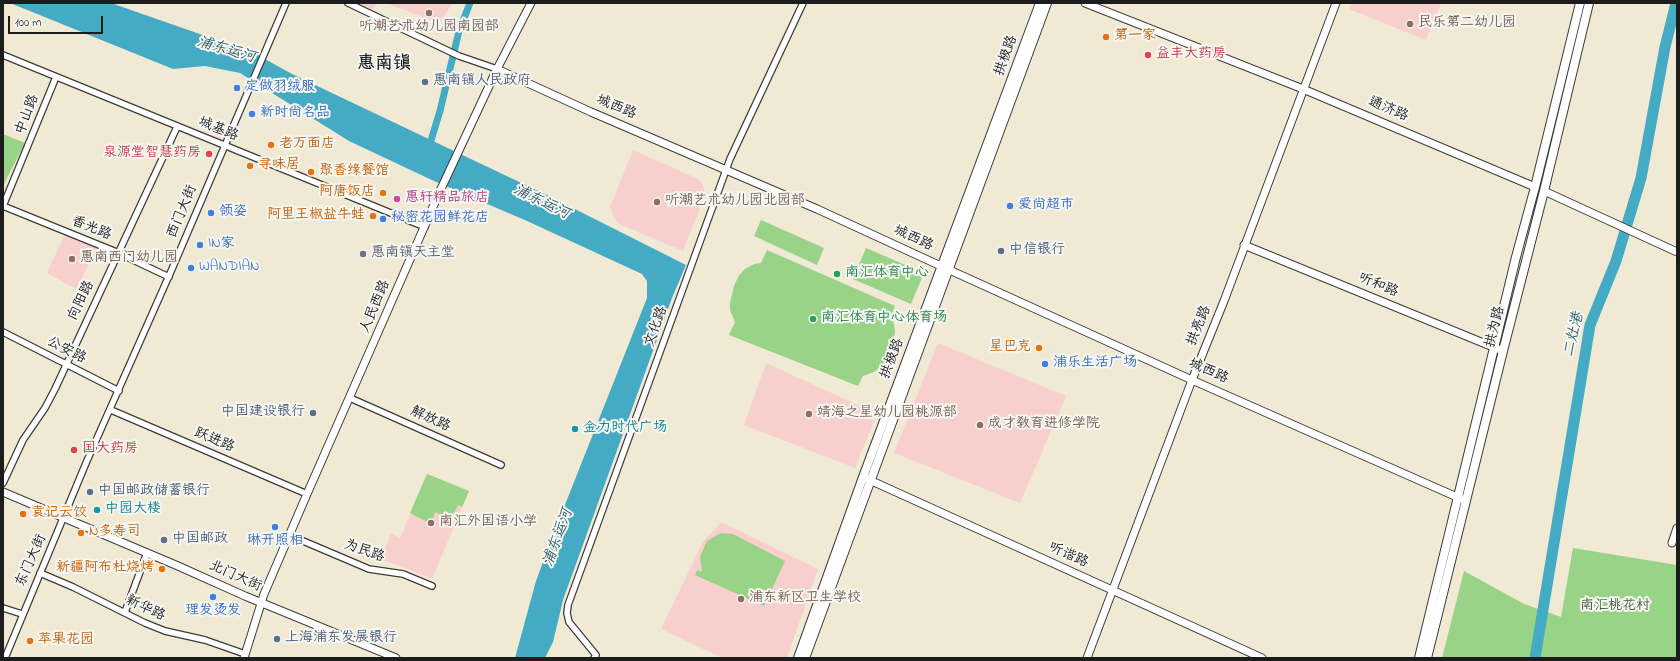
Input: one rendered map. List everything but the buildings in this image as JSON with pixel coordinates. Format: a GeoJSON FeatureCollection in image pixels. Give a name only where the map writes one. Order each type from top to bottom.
{"type":"FeatureCollection","features":[{"type":"Feature","properties":{"kind":"main road","name":"拱极路"},"geometry":{"type":"LineString","coordinates":[[806,658],[871,481],[1040,3]]}},
{"type":"Feature","properties":{"kind":"main road","name":"拱极路"},"geometry":{"type":"LineString","coordinates":[[798,658],[863,477],[946,269],[1047,3]]}},
{"type":"Feature","properties":{"kind":"main road","name":"拱为路"},"geometry":{"type":"LineString","coordinates":[[1427,658],[1466,500],[1499,349],[1516,257],[1535,187],[1580,3]]}},
{"type":"Feature","properties":{"kind":"main road","name":"拱为路"},"geometry":{"type":"LineString","coordinates":[[1419,658],[1458,497],[1544,191],[1590,3]]}},
{"type":"Feature","properties":{"kind":"street","name":"西门大街"},"geometry":{"type":"LineString","coordinates":[[64,518],[86,463],[111,410],[169,277],[286,3]]}},
{"type":"Feature","properties":{"kind":"street","name":"城西路"},"geometry":{"type":"LineString","coordinates":[[348,3],[459,56],[497,69],[817,209],[1192,380],[1466,500]]}},
{"type":"Feature","properties":{"kind":"street","name":"人民西路"},"geometry":{"type":"LineString","coordinates":[[244,656],[261,603],[289,536],[440,191],[497,69],[531,3]]}},
{"type":"Feature","properties":{"kind":"street","name":"文化路"},"geometry":{"type":"LineString","coordinates":[[594,658],[596,655],[569,622],[567,613],[568,605],[726,170],[803,3]]}},
{"type":"Feature","properties":{"kind":"street","name":"通济路"},"geometry":{"type":"LineString","coordinates":[[1085,3],[1303,89],[1535,187],[1677,252]]}},
{"type":"Feature","properties":{"kind":"street","name":"拱亮路"},"geometry":{"type":"LineString","coordinates":[[1087,658],[1192,380],[1224,301],[1244,244],[1336,3]]}},
{"type":"Feature","properties":{"kind":"street","name":"城基路"},"geometry":{"type":"LineString","coordinates":[[3,55],[425,227]]}},
{"type":"Feature","properties":{"kind":"street","name":"中山路"},"geometry":{"type":"LineString","coordinates":[[3,206],[56,77]]}},
{"type":"Feature","properties":{"kind":"street","name":"向阳路"},"geometry":{"type":"LineString","coordinates":[[3,483],[20,445],[50,399],[177,126]]}},
{"type":"Feature","properties":{"kind":"street","name":"香光路"},"geometry":{"type":"LineString","coordinates":[[3,206],[169,277]]}},
{"type":"Feature","properties":{"kind":"street","name":"听和路"},"geometry":{"type":"LineString","coordinates":[[1244,244],[1499,349]]}},
{"type":"Feature","properties":{"kind":"street","name":"公安路"},"geometry":{"type":"LineString","coordinates":[[3,332],[119,391]]}},
{"type":"Feature","properties":{"kind":"street","name":"解放路"},"geometry":{"type":"LineString","coordinates":[[350,398],[501,465]]}},
{"type":"Feature","properties":{"kind":"street","name":"跃进路"},"geometry":{"type":"LineString","coordinates":[[111,410],[307,494]]}},
{"type":"Feature","properties":{"kind":"street","name":"听谐路"},"geometry":{"type":"LineString","coordinates":[[863,477],[1262,658]]}},
{"type":"Feature","properties":{"kind":"street","name":"北门大街"},"geometry":{"type":"LineString","coordinates":[[3,492],[261,603],[396,658]]}},
{"type":"Feature","properties":{"kind":"street","name":"东门大街"},"geometry":{"type":"LineString","coordinates":[[5,658],[22,614],[64,518]]}},
{"type":"Feature","properties":{"kind":"street"},"geometry":{"type":"LineString","coordinates":[[1672,543],[1677,528]]}},
{"type":"Feature","properties":{"kind":"street","name":"为民路"},"geometry":{"type":"LineString","coordinates":[[289,536],[368,569],[403,574],[432,586]]}},
{"type":"Feature","properties":{"kind":"street"},"geometry":{"type":"LineString","coordinates":[[125,612],[147,553]]}},
{"type":"Feature","properties":{"kind":"street","name":"新华路"},"geometry":{"type":"LineString","coordinates":[[40,573],[73,587],[125,612],[134,618],[165,631],[205,640],[244,656]]}},
{"type":"Feature","properties":{"kind":"street"},"geometry":{"type":"LineString","coordinates":[[3,608],[22,614]]}},
{"type":"Feature","properties":{"kind":"shaded area"},"geometry":{"type":"Polygon","coordinates":[[[358,3],[377,3],[373,10],[358,3]]]}},
{"type":"Feature","properties":{"kind":"shaded area","name":"听潮艺术幼儿园南园部"},"geometry":{"type":"Polygon","coordinates":[[[386,3],[453,3],[439,23],[386,3]]]}},
{"type":"Feature","properties":{"kind":"shaded area","name":"民乐第二幼儿园"},"geometry":{"type":"Polygon","coordinates":[[[1351,3],[1441,3],[1426,40],[1349,9],[1351,3]]]}},
{"type":"Feature","properties":{"kind":"shaded area","name":"听潮艺术幼儿园北园部"},"geometry":{"type":"Polygon","coordinates":[[[633,150],[698,179],[703,184],[705,195],[683,251],[619,224],[614,218],[610,207],[633,150]]]}},
{"type":"Feature","properties":{"kind":"shaded area","name":"惠南西门幼儿园"},"geometry":{"type":"Polygon","coordinates":[[[65,234],[97,248],[76,289],[47,273],[65,234]]]}},
{"type":"Feature","properties":{"kind":"shaded area","name":"成才教育进修学院"},"geometry":{"type":"Polygon","coordinates":[[[938,343],[1066,396],[1020,503],[894,453],[938,343]]]}},
{"type":"Feature","properties":{"kind":"shaded area","name":"靖海之星幼儿园桃源部"},"geometry":{"type":"Polygon","coordinates":[[[766,363],[871,411],[868,418],[874,421],[855,468],[744,425],[766,363]]]}},
{"type":"Feature","properties":{"kind":"shaded area","name":"南汇外国语小学"},"geometry":{"type":"Polygon","coordinates":[[[427,474],[469,491],[432,579],[381,560],[391,533],[400,538],[427,474]]]}},
{"type":"Feature","properties":{"kind":"shaded area","name":"浦东新区卫生学校"},"geometry":{"type":"Polygon","coordinates":[[[721,522],[818,569],[787,658],[722,658],[661,629],[703,542],[721,522]]]}},
{"type":"Feature","properties":{"kind":"green space"},"geometry":{"type":"Polygon","coordinates":[[[3,134],[25,143],[3,186],[3,134]]]}},
{"type":"Feature","properties":{"kind":"green space"},"geometry":{"type":"Polygon","coordinates":[[[761,220],[824,248],[817,265],[754,236],[761,220]]]}},
{"type":"Feature","properties":{"kind":"green space"},"geometry":{"type":"Polygon","coordinates":[[[866,248],[924,273],[911,304],[853,279],[866,248]]]}},
{"type":"Feature","properties":{"kind":"green space","name":"南汇体育中心体育场"},"geometry":{"type":"Polygon","coordinates":[[[767,250],[895,306],[891,316],[895,332],[891,352],[881,367],[874,372],[863,376],[858,386],[729,335],[735,322],[730,310],[734,286],[739,275],[745,269],[754,264],[761,263],[767,250]]]}},
{"type":"Feature","properties":{"kind":"green space"},"geometry":{"type":"Polygon","coordinates":[[[427,474],[469,491],[462,507],[458,505],[451,520],[435,512],[431,524],[410,513],[427,474]]]}},
{"type":"Feature","properties":{"kind":"green space"},"geometry":{"type":"Polygon","coordinates":[[[721,533],[733,534],[785,561],[764,606],[695,575],[697,570],[702,572],[700,557],[707,541],[721,533]]]}},
{"type":"Feature","properties":{"kind":"green space","name":"南汇桃花村"},"geometry":{"type":"Polygon","coordinates":[[[1573,548],[1677,565],[1677,658],[1442,658],[1464,571],[1524,604],[1561,617],[1573,548]]]}},
{"type":"Feature","properties":{"kind":"water","name":"浦东运河"},"geometry":{"type":"Polygon","coordinates":[[[10,3],[111,3],[254,53],[292,74],[553,198],[686,265],[672,298],[563,600],[553,642],[545,658],[515,658],[536,581],[647,298],[647,281],[642,274],[527,221],[434,181],[349,141],[240,73],[205,66],[173,69],[10,3]]]}},
{"type":"Feature","properties":{"kind":"waterway"},"geometry":{"type":"LineString","coordinates":[[429,147],[440,111],[459,31],[470,3]]}},
{"type":"Feature","properties":{"kind":"waterway","name":"二灶港"},"geometry":{"type":"LineString","coordinates":[[1535,658],[1590,325],[1616,261],[1641,178],[1665,47],[1676,3]]}},
{"type":"Feature","properties":{"kind":"place","name":"听潮艺术幼儿园南园部"},"geometry":{"type":"Point","coordinates":[429,13]}},
{"type":"Feature","properties":{"kind":"place","name":"民乐第二幼儿园"},"geometry":{"type":"Point","coordinates":[1410,24]}},
{"type":"Feature","properties":{"kind":"place","name":"第一家"},"geometry":{"type":"Point","coordinates":[1106,37]}},
{"type":"Feature","properties":{"kind":"place","name":"益丰大药房"},"geometry":{"type":"Point","coordinates":[1148,55]}},
{"type":"Feature","properties":{"kind":"place","name":"惠南镇人民政府"},"geometry":{"type":"Point","coordinates":[425,82]}},
{"type":"Feature","properties":{"kind":"place","name":"定做羽绒服"},"geometry":{"type":"Point","coordinates":[237,88]}},
{"type":"Feature","properties":{"kind":"place","name":"新时尚名品"},"geometry":{"type":"Point","coordinates":[252,114]}},
{"type":"Feature","properties":{"kind":"place","name":"老万面店"},"geometry":{"type":"Point","coordinates":[271,145]}},
{"type":"Feature","properties":{"kind":"place","name":"泉源堂智慧药房"},"geometry":{"type":"Point","coordinates":[209,154]}},
{"type":"Feature","properties":{"kind":"place","name":"寻味居"},"geometry":{"type":"Point","coordinates":[250,166]}},
{"type":"Feature","properties":{"kind":"place","name":"聚香缘餐馆"},"geometry":{"type":"Point","coordinates":[311,172]}},
{"type":"Feature","properties":{"kind":"place","name":"阿唐饭店"},"geometry":{"type":"Point","coordinates":[383,193]}},
{"type":"Feature","properties":{"kind":"place","name":"惠轩精品旅店"},"geometry":{"type":"Point","coordinates":[397,199]}},
{"type":"Feature","properties":{"kind":"place","name":"听潮艺术幼儿园北园部"},"geometry":{"type":"Point","coordinates":[657,202]}},
{"type":"Feature","properties":{"kind":"place","name":"爱尚超市"},"geometry":{"type":"Point","coordinates":[1010,206]}},
{"type":"Feature","properties":{"kind":"place","name":"领姿"},"geometry":{"type":"Point","coordinates":[211,213]}},
{"type":"Feature","properties":{"kind":"place","name":"阿里王椒盐牛蛙"},"geometry":{"type":"Point","coordinates":[373,216]}},
{"type":"Feature","properties":{"kind":"place","name":"秘密花园鲜花店"},"geometry":{"type":"Point","coordinates":[383,219]}},
{"type":"Feature","properties":{"kind":"place","name":"IN家"},"geometry":{"type":"Point","coordinates":[200,245]}},
{"type":"Feature","properties":{"kind":"place","name":"中信银行"},"geometry":{"type":"Point","coordinates":[1001,251]}},
{"type":"Feature","properties":{"kind":"place","name":"惠南镇天主堂"},"geometry":{"type":"Point","coordinates":[363,254]}},
{"type":"Feature","properties":{"kind":"place","name":"惠南西门幼儿园"},"geometry":{"type":"Point","coordinates":[72,259]}},
{"type":"Feature","properties":{"kind":"place","name":"WANDIAN"},"geometry":{"type":"Point","coordinates":[191,268]}},
{"type":"Feature","properties":{"kind":"place","name":"南汇体育中心"},"geometry":{"type":"Point","coordinates":[837,274]}},
{"type":"Feature","properties":{"kind":"place","name":"南汇体育中心体育场"},"geometry":{"type":"Point","coordinates":[813,319]}},
{"type":"Feature","properties":{"kind":"place","name":"星巴克"},"geometry":{"type":"Point","coordinates":[1039,348]}},
{"type":"Feature","properties":{"kind":"place","name":"浦乐生活广场"},"geometry":{"type":"Point","coordinates":[1045,364]}},
{"type":"Feature","properties":{"kind":"place","name":"中国建设银行"},"geometry":{"type":"Point","coordinates":[313,413]}},
{"type":"Feature","properties":{"kind":"place","name":"靖海之星幼儿园桃源部"},"geometry":{"type":"Point","coordinates":[809,414]}},
{"type":"Feature","properties":{"kind":"place","name":"成才教育进修学院"},"geometry":{"type":"Point","coordinates":[980,425]}},
{"type":"Feature","properties":{"kind":"place","name":"金力时代广场"},"geometry":{"type":"Point","coordinates":[575,429]}},
{"type":"Feature","properties":{"kind":"place","name":"国大药房"},"geometry":{"type":"Point","coordinates":[74,450]}},
{"type":"Feature","properties":{"kind":"place","name":"中国邮政储蓄银行"},"geometry":{"type":"Point","coordinates":[90,492]}},
{"type":"Feature","properties":{"kind":"place","name":"中园大楼"},"geometry":{"type":"Point","coordinates":[97,510]}},
{"type":"Feature","properties":{"kind":"place","name":"袁记云饺"},"geometry":{"type":"Point","coordinates":[23,514]}},
{"type":"Feature","properties":{"kind":"place","name":"南汇外国语小学"},"geometry":{"type":"Point","coordinates":[431,523]}},
{"type":"Feature","properties":{"kind":"place","name":"琳开照相"},"geometry":{"type":"Point","coordinates":[275,527]}},
{"type":"Feature","properties":{"kind":"place","name":"N多寿司"},"geometry":{"type":"Point","coordinates":[81,533]}},
{"type":"Feature","properties":{"kind":"place","name":"中国邮政"},"geometry":{"type":"Point","coordinates":[164,540]}},
{"type":"Feature","properties":{"kind":"place","name":"新疆阿布杜烧烤"},"geometry":{"type":"Point","coordinates":[162,569]}},
{"type":"Feature","properties":{"kind":"place","name":"理发烫发"},"geometry":{"type":"Point","coordinates":[213,597]}},
{"type":"Feature","properties":{"kind":"place","name":"浦东新区卫生学校"},"geometry":{"type":"Point","coordinates":[741,599]}},
{"type":"Feature","properties":{"kind":"place","name":"上海浦东发展银行"},"geometry":{"type":"Point","coordinates":[277,639]}},
{"type":"Feature","properties":{"kind":"place","name":"苹果花园"},"geometry":{"type":"Point","coordinates":[30,641]}},
{"type":"Feature","properties":{"kind":"district","name":"惠南镇"},"geometry":{"type":"Point","coordinates":[384,65]}}]}
